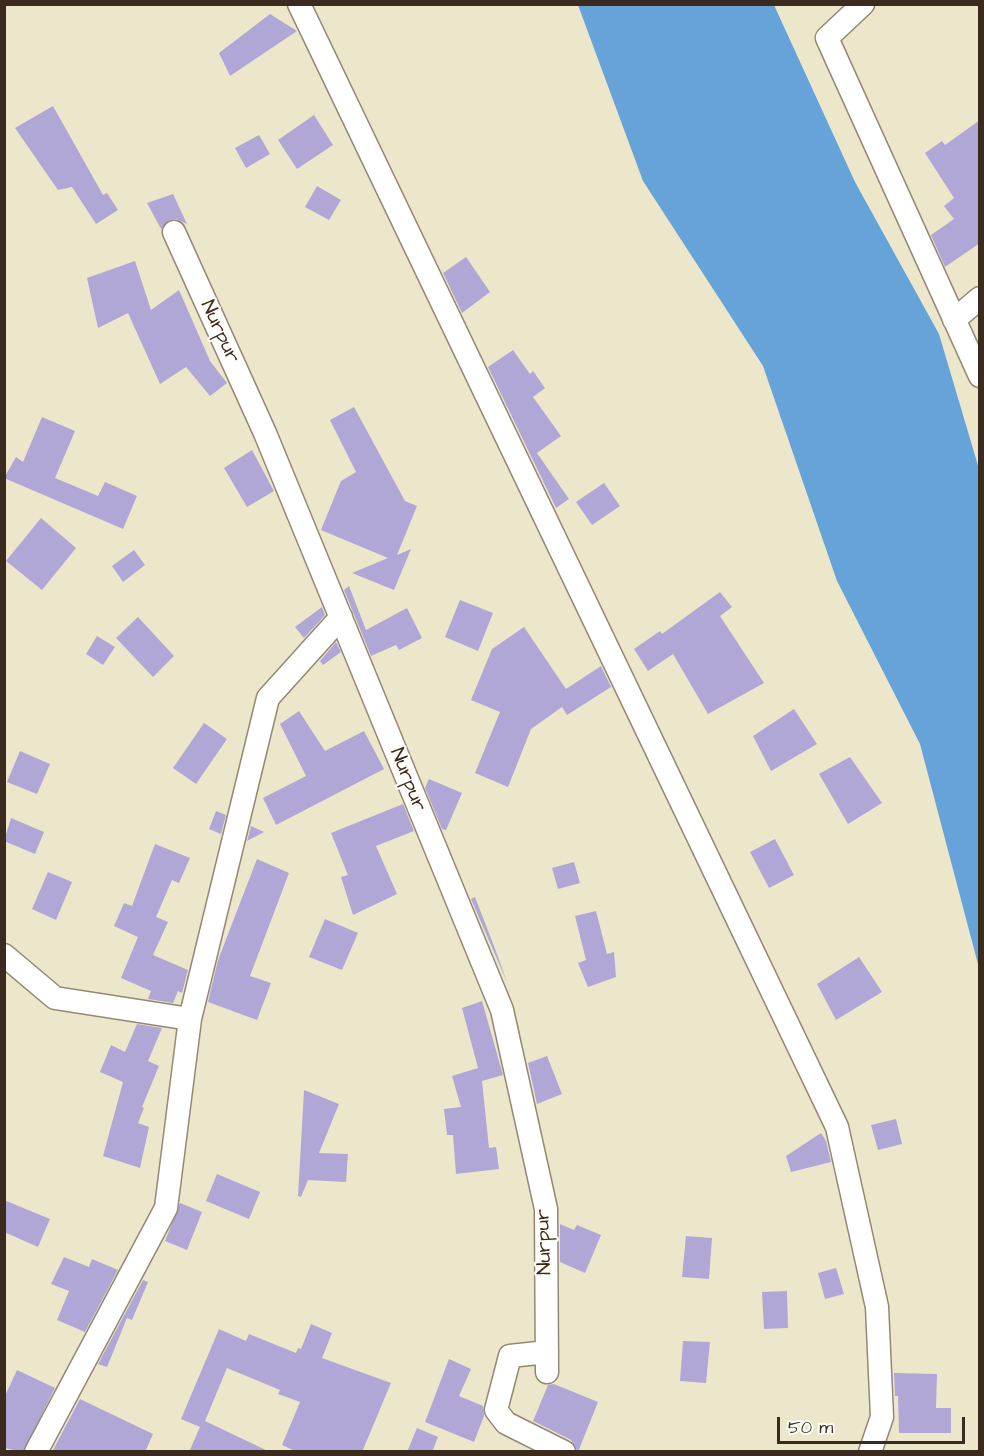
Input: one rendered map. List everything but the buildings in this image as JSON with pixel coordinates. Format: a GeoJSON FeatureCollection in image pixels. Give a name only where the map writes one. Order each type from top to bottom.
{"type":"FeatureCollection","features":[{"type":"Feature","properties":{"kind":"street"},"geometry":{"type":"LineString","coordinates":[[299,4],[837,1127],[877,1307],[882,1417],[870,1452]]}},
{"type":"Feature","properties":{"kind":"street"},"geometry":{"type":"LineString","coordinates":[[863,4],[827,38],[980,376]]}},
{"type":"Feature","properties":{"kind":"street","name":"Nurpur"},"geometry":{"type":"LineString","coordinates":[[174,232],[265,433],[502,1010],[546,1209],[547,1362],[510,1356],[496,1410],[506,1423],[564,1452]]}},
{"type":"Feature","properties":{"kind":"street"},"geometry":{"type":"LineString","coordinates":[[954,320],[980,298]]}},
{"type":"Feature","properties":{"kind":"street"},"geometry":{"type":"LineString","coordinates":[[36,1452],[166,1208],[190,1019],[268,698],[341,617]]}},
{"type":"Feature","properties":{"kind":"street"},"geometry":{"type":"LineString","coordinates":[[4,955],[55,998],[190,1019]]}},
{"type":"Feature","properties":{"kind":"water"},"geometry":{"type":"Polygon","coordinates":[[[578,5],[774,5],[855,182],[939,334],[979,469],[979,968],[920,744],[837,581],[763,366],[643,181],[578,5]]]}}]}
